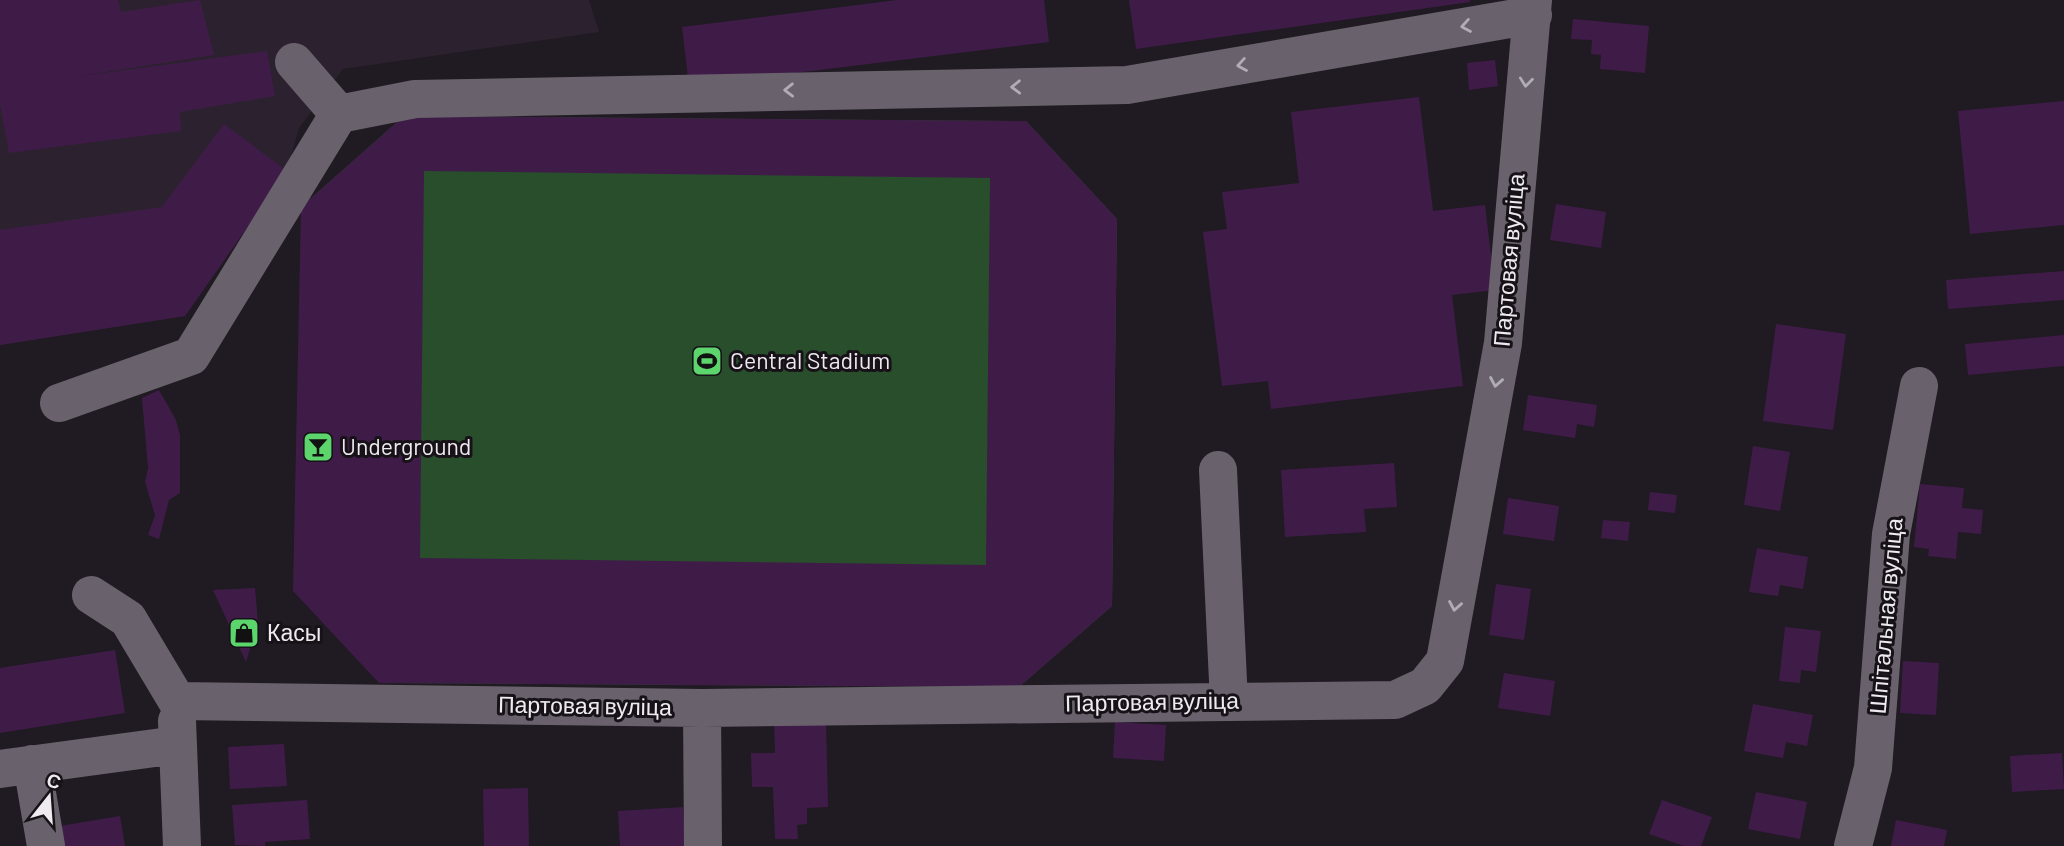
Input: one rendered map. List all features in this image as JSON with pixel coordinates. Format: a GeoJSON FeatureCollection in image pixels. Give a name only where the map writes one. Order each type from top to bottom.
{"type":"FeatureCollection","features":[{"type":"Feature","properties":{"kind":"street"},"geometry":{"type":"LineString","coordinates":[[59,403],[191,356],[339,114],[415,99],[660,92],[1127,85],[1533,7]]}},
{"type":"Feature","properties":{"kind":"street","name":"Партовая вуліца"},"geometry":{"type":"LineString","coordinates":[[177,701],[702,708],[1229,702],[1395,700],[1425,686],[1445,660],[1503,344],[1513,198],[1533,7]]}},
{"type":"Feature","properties":{"kind":"street"},"geometry":{"type":"LineString","coordinates":[[294,62],[339,114]]}},
{"type":"Feature","properties":{"kind":"street","name":"Шпітальная вуліца"},"geometry":{"type":"LineString","coordinates":[[1853,846],[1873,768],[1891,534],[1919,386]]}},
{"type":"Feature","properties":{"kind":"street"},"geometry":{"type":"LineString","coordinates":[[1218,470],[1229,702]]}},
{"type":"Feature","properties":{"kind":"street"},"geometry":{"type":"LineString","coordinates":[[91,595],[128,619],[177,701],[182,846]]}},
{"type":"Feature","properties":{"kind":"street"},"geometry":{"type":"LineString","coordinates":[[702,708],[704,846]]}},
{"type":"Feature","properties":{"kind":"street"},"geometry":{"type":"LineString","coordinates":[[46,846],[16,767],[177,745]]}},
{"type":"Feature","properties":{"kind":"shaded area"},"geometry":{"type":"Polygon","coordinates":[[[0,0],[589,0],[599,32],[343,69],[299,128],[287,171],[185,316],[0,345],[0,0]]]}},
{"type":"Feature","properties":{"kind":"green space","name":"Central Stadium"},"geometry":{"type":"Polygon","coordinates":[[[404,116],[1026,121],[1117,219],[1112,606],[1019,687],[379,683],[301,207],[404,116]]]}},
{"type":"Feature","properties":{"kind":"building"},"geometry":{"type":"Polygon","coordinates":[[[0,0],[118,0],[121,12],[200,0],[214,55],[73,77],[267,51],[275,96],[180,112],[181,131],[9,153],[0,104],[0,0]]]}},
{"type":"Feature","properties":{"kind":"building"},"geometry":{"type":"Polygon","coordinates":[[[897,0],[1044,0],[1049,42],[689,86],[682,27],[897,0]]]}},
{"type":"Feature","properties":{"kind":"building"},"geometry":{"type":"Polygon","coordinates":[[[1129,0],[1470,0],[1470,2],[1136,49],[1129,0]]]}},
{"type":"Feature","properties":{"kind":"building"},"geometry":{"type":"Polygon","coordinates":[[[1573,19],[1649,26],[1645,73],[1600,69],[1601,55],[1591,54],[1592,40],[1571,39],[1573,19]]]}},
{"type":"Feature","properties":{"kind":"building"},"geometry":{"type":"Polygon","coordinates":[[[1495,60],[1498,86],[1469,90],[1467,63],[1495,60]]]}},
{"type":"Feature","properties":{"kind":"building"},"geometry":{"type":"Polygon","coordinates":[[[1419,97],[1433,211],[1485,205],[1495,290],[1452,295],[1463,386],[1271,409],[1268,381],[1222,386],[1203,232],[1227,229],[1222,192],[1299,183],[1291,112],[1419,97]]]}},
{"type":"Feature","properties":{"kind":"building"},"geometry":{"type":"Polygon","coordinates":[[[2064,101],[2064,225],[1970,234],[1958,111],[2064,101]]]}},
{"type":"Feature","properties":{"kind":"building"},"geometry":{"type":"Polygon","coordinates":[[[404,116],[1026,121],[1117,219],[1112,606],[1019,687],[379,683],[293,591],[301,207],[404,116]],[[424,171],[420,558],[986,565],[990,178],[424,171]]]}},
{"type":"Feature","properties":{"kind":"building"},"geometry":{"type":"Polygon","coordinates":[[[224,124],[287,171],[185,316],[0,345],[0,230],[162,207],[224,124]]]}},
{"type":"Feature","properties":{"kind":"building"},"geometry":{"type":"Polygon","coordinates":[[[1556,204],[1606,212],[1601,248],[1550,240],[1556,204]]]}},
{"type":"Feature","properties":{"kind":"building"},"geometry":{"type":"Polygon","coordinates":[[[2064,271],[2064,300],[1948,309],[1946,280],[2064,271]]]}},
{"type":"Feature","properties":{"kind":"building"},"geometry":{"type":"Polygon","coordinates":[[[1776,324],[1846,334],[1833,430],[1763,421],[1776,324]]]}},
{"type":"Feature","properties":{"kind":"building"},"geometry":{"type":"Polygon","coordinates":[[[2064,335],[2064,366],[1968,375],[1965,344],[2064,335]]]}},
{"type":"Feature","properties":{"kind":"building"},"geometry":{"type":"Polygon","coordinates":[[[159,390],[176,420],[180,435],[180,493],[169,500],[159,539],[148,535],[155,515],[145,482],[148,468],[142,398],[159,390]]]}},
{"type":"Feature","properties":{"kind":"building"},"geometry":{"type":"Polygon","coordinates":[[[1528,395],[1597,405],[1594,427],[1577,424],[1575,438],[1523,430],[1528,395]]]}},
{"type":"Feature","properties":{"kind":"building"},"geometry":{"type":"Polygon","coordinates":[[[1753,446],[1790,452],[1780,511],[1744,505],[1753,446]]]}},
{"type":"Feature","properties":{"kind":"building"},"geometry":{"type":"Polygon","coordinates":[[[1394,463],[1397,507],[1364,509],[1366,532],[1285,537],[1281,470],[1394,463]]]}},
{"type":"Feature","properties":{"kind":"building"},"geometry":{"type":"Polygon","coordinates":[[[1920,484],[1964,488],[1962,508],[1983,510],[1981,534],[1958,532],[1956,559],[1928,556],[1929,549],[1914,547],[1920,484]]]}},
{"type":"Feature","properties":{"kind":"building"},"geometry":{"type":"Polygon","coordinates":[[[1650,492],[1677,495],[1675,513],[1648,510],[1650,492]]]}},
{"type":"Feature","properties":{"kind":"building"},"geometry":{"type":"Polygon","coordinates":[[[1508,498],[1559,506],[1554,541],[1503,534],[1508,498]]]}},
{"type":"Feature","properties":{"kind":"building"},"geometry":{"type":"Polygon","coordinates":[[[1603,520],[1630,522],[1628,541],[1601,538],[1603,520]]]}},
{"type":"Feature","properties":{"kind":"building"},"geometry":{"type":"Polygon","coordinates":[[[1757,548],[1808,557],[1803,589],[1780,585],[1778,596],[1749,592],[1757,548]]]}},
{"type":"Feature","properties":{"kind":"building"},"geometry":{"type":"Polygon","coordinates":[[[1496,584],[1531,589],[1524,640],[1489,635],[1496,584]]]}},
{"type":"Feature","properties":{"kind":"building","name":"Касы"},"geometry":{"type":"Polygon","coordinates":[[[255,588],[258,623],[246,662],[213,590],[255,588]]]}},
{"type":"Feature","properties":{"kind":"building"},"geometry":{"type":"Polygon","coordinates":[[[1785,627],[1821,631],[1816,672],[1801,670],[1800,683],[1779,681],[1785,627]]]}},
{"type":"Feature","properties":{"kind":"building"},"geometry":{"type":"Polygon","coordinates":[[[115,650],[125,713],[0,733],[0,668],[115,650]]]}},
{"type":"Feature","properties":{"kind":"building"},"geometry":{"type":"Polygon","coordinates":[[[1903,661],[1939,663],[1936,715],[1900,713],[1903,661]]]}},
{"type":"Feature","properties":{"kind":"building"},"geometry":{"type":"Polygon","coordinates":[[[1504,673],[1555,681],[1550,716],[1498,708],[1504,673]]]}},
{"type":"Feature","properties":{"kind":"building"},"geometry":{"type":"Polygon","coordinates":[[[1753,704],[1813,715],[1807,746],[1786,742],[1783,758],[1744,751],[1753,704]]]}},
{"type":"Feature","properties":{"kind":"building"},"geometry":{"type":"Polygon","coordinates":[[[826,720],[828,807],[807,808],[807,824],[797,825],[798,839],[775,839],[773,787],[752,787],[751,753],[775,753],[774,721],[826,720]]]}},
{"type":"Feature","properties":{"kind":"building"},"geometry":{"type":"Polygon","coordinates":[[[1115,722],[1166,725],[1164,761],[1113,758],[1115,722]]]}},
{"type":"Feature","properties":{"kind":"building"},"geometry":{"type":"Polygon","coordinates":[[[284,744],[287,786],[230,789],[228,747],[284,744]]]}},
{"type":"Feature","properties":{"kind":"building"},"geometry":{"type":"Polygon","coordinates":[[[2062,753],[2064,789],[2012,792],[2010,756],[2062,753]]]}},
{"type":"Feature","properties":{"kind":"building"},"geometry":{"type":"Polygon","coordinates":[[[528,788],[529,846],[484,846],[483,789],[528,788]]]}},
{"type":"Feature","properties":{"kind":"building"},"geometry":{"type":"Polygon","coordinates":[[[1756,792],[1807,802],[1800,839],[1748,829],[1756,792]]]}},
{"type":"Feature","properties":{"kind":"building"},"geometry":{"type":"Polygon","coordinates":[[[307,800],[310,839],[265,842],[265,846],[235,845],[232,805],[307,800]]]}},
{"type":"Feature","properties":{"kind":"building"},"geometry":{"type":"Polygon","coordinates":[[[1662,800],[1712,817],[1701,846],[1684,846],[1649,834],[1662,800]]]}},
{"type":"Feature","properties":{"kind":"building"},"geometry":{"type":"Polygon","coordinates":[[[683,807],[685,846],[620,846],[618,811],[683,807]]]}},
{"type":"Feature","properties":{"kind":"building"},"geometry":{"type":"Polygon","coordinates":[[[120,816],[125,846],[57,846],[54,827],[120,816]]]}},
{"type":"Feature","properties":{"kind":"building"},"geometry":{"type":"Polygon","coordinates":[[[1896,820],[1947,830],[1944,846],[1891,846],[1896,820]]]}},
{"type":"Feature","properties":{"kind":"place","name":"Central Stadium"},"geometry":{"type":"Point","coordinates":[707,361]}},
{"type":"Feature","properties":{"kind":"place","name":"Underground"},"geometry":{"type":"Point","coordinates":[318,447]}},
{"type":"Feature","properties":{"kind":"place","name":"Касы"},"geometry":{"type":"Point","coordinates":[244,633]}}]}
